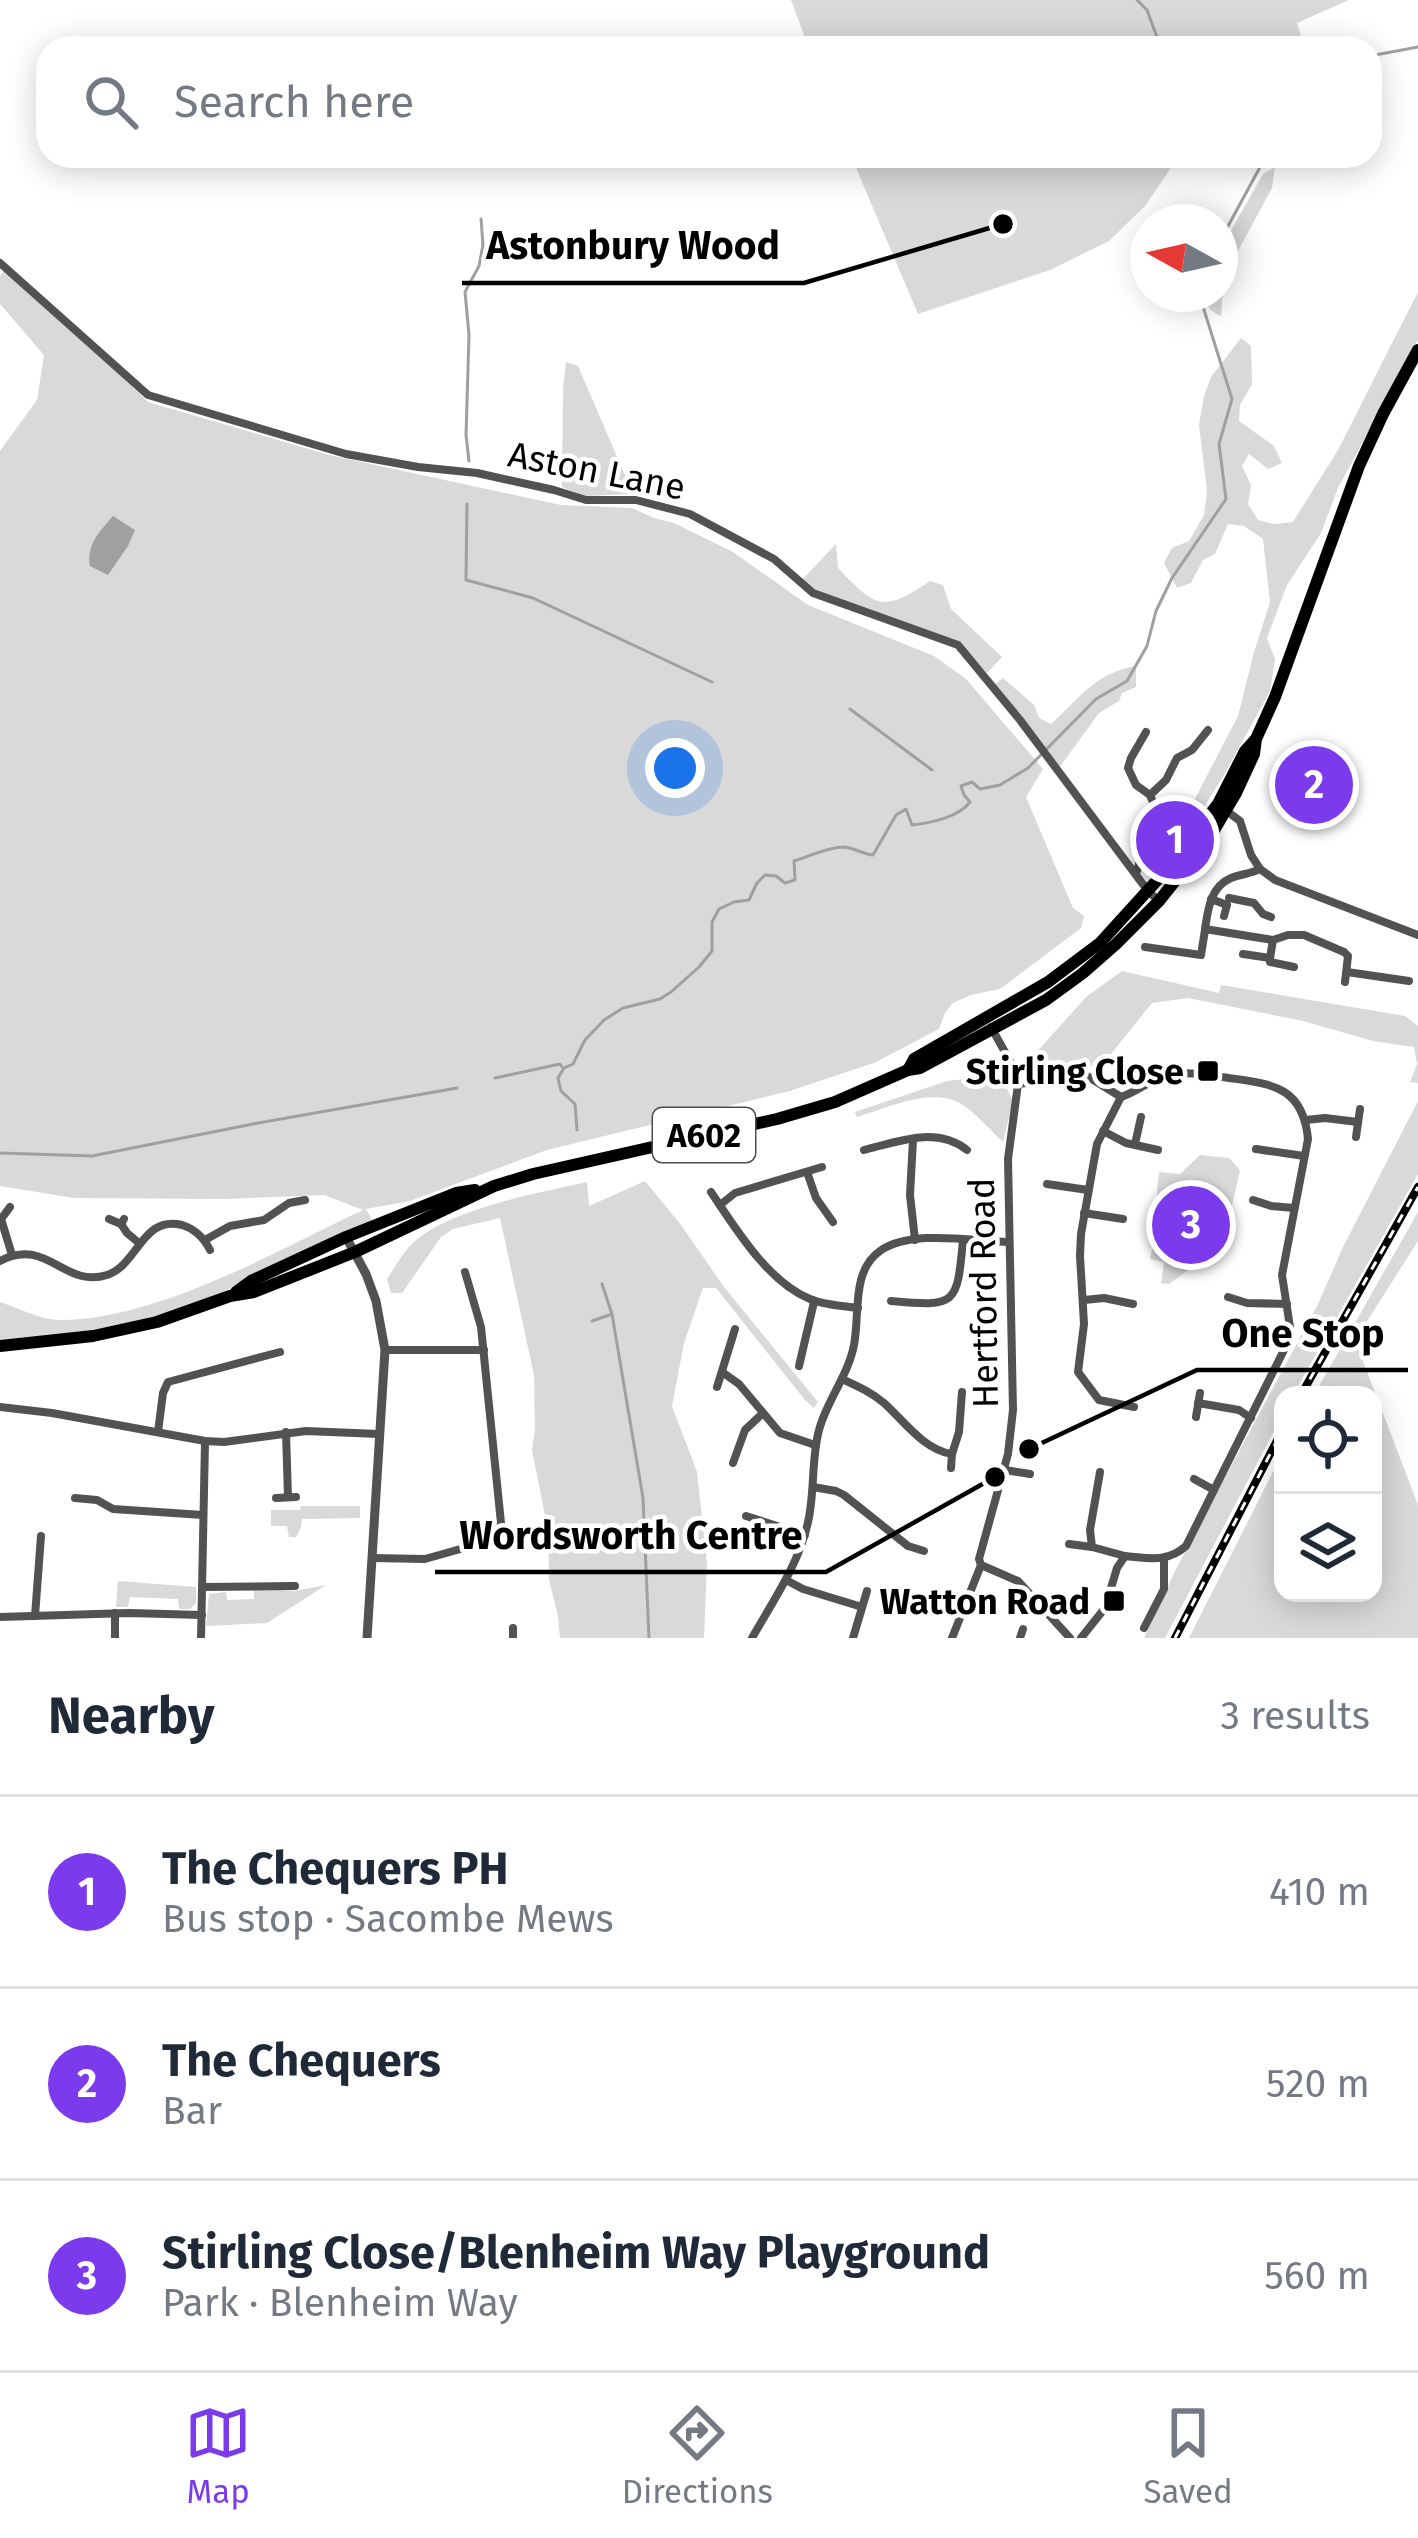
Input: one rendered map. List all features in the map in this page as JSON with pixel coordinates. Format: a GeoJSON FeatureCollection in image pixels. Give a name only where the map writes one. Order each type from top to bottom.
{"type":"FeatureCollection","features":[{"type":"Feature","properties":{"kind":"highway","name":"A602"},"geometry":{"type":"LineString","coordinates":[[938,1053],[956,1035],[1046,1000],[1083,973],[1116,944],[1210,837],[1254,754],[1359,466],[1418,350]]}},
{"type":"Feature","properties":{"kind":"highway","name":"A602"},"geometry":{"type":"LineString","coordinates":[[230,1296],[251,1281],[456,1193],[777,1120],[835,1102],[908,1070],[914,1059],[955,1051],[990,1023]]}},
{"type":"Feature","properties":{"kind":"highway","name":"A602"},"geometry":{"type":"LineString","coordinates":[[0,1346],[93,1336],[254,1292],[355,1252],[494,1186]]}},
{"type":"Feature","properties":{"kind":"street","name":"Aston Lane"},"geometry":{"type":"LineString","coordinates":[[0,262],[148,395],[346,454],[477,473],[586,500],[636,500],[690,514],[774,559],[813,593],[958,644],[1154,896]]}},
{"type":"Feature","properties":{"kind":"street"},"geometry":{"type":"LineString","coordinates":[[1150,795],[1166,781],[1177,758],[1195,754],[1208,730]]}},
{"type":"Feature","properties":{"kind":"street"},"geometry":{"type":"LineString","coordinates":[[1137,872],[1155,807],[1128,768],[1146,732]]}},
{"type":"Feature","properties":{"kind":"street"},"geometry":{"type":"LineString","coordinates":[[1222,807],[1240,821],[1251,854],[1275,880],[1418,935]]}},
{"type":"Feature","properties":{"kind":"street"},"geometry":{"type":"LineString","coordinates":[[1145,947],[1201,955],[1211,898],[1226,881],[1260,869]]}},
{"type":"Feature","properties":{"kind":"street"},"geometry":{"type":"LineString","coordinates":[[1224,916],[1229,897]]}},
{"type":"Feature","properties":{"kind":"street"},"geometry":{"type":"LineString","coordinates":[[1211,898],[1254,903],[1271,917]]}},
{"type":"Feature","properties":{"kind":"street"},"geometry":{"type":"LineString","coordinates":[[1205,929],[1273,940],[1299,934],[1348,956],[1346,977],[1409,981]]}},
{"type":"Feature","properties":{"kind":"street"},"geometry":{"type":"LineString","coordinates":[[1273,940],[1270,962],[1294,967]]}},
{"type":"Feature","properties":{"kind":"street"},"geometry":{"type":"LineString","coordinates":[[1243,954],[1270,958]]}},
{"type":"Feature","properties":{"kind":"street"},"geometry":{"type":"LineString","coordinates":[[990,1023],[1018,1084],[1088,1076],[1121,1096]]}},
{"type":"Feature","properties":{"kind":"street"},"geometry":{"type":"LineString","coordinates":[[1069,1544],[1164,1559],[1186,1546],[1287,1344],[1290,1327],[1282,1276],[1308,1138],[1299,1105],[1271,1085],[1188,1073],[1167,1075],[1121,1096],[1096,1144],[1080,1256],[1084,1300],[1078,1372],[1099,1400],[1135,1407]]}},
{"type":"Feature","properties":{"kind":"street","name":"Hertford Road"},"geometry":{"type":"LineString","coordinates":[[952,1638],[980,1565],[1005,1470],[1013,1410],[1007,1159],[1018,1084]]}},
{"type":"Feature","properties":{"kind":"street"},"geometry":{"type":"LineString","coordinates":[[1356,1137],[1360,1109]]}},
{"type":"Feature","properties":{"kind":"street"},"geometry":{"type":"LineString","coordinates":[[1135,1144],[1141,1117]]}},
{"type":"Feature","properties":{"kind":"street"},"geometry":{"type":"LineString","coordinates":[[1306,1120],[1358,1122]]}},
{"type":"Feature","properties":{"kind":"street"},"geometry":{"type":"LineString","coordinates":[[864,1150],[946,1131],[967,1150]]}},
{"type":"Feature","properties":{"kind":"street"},"geometry":{"type":"LineString","coordinates":[[1102,1131],[1120,1141],[1158,1150]]}},
{"type":"Feature","properties":{"kind":"street"},"geometry":{"type":"LineString","coordinates":[[913,1139],[910,1195],[915,1240]]}},
{"type":"Feature","properties":{"kind":"street"},"geometry":{"type":"LineString","coordinates":[[878,1146],[881,1160]]}},
{"type":"Feature","properties":{"kind":"street"},"geometry":{"type":"LineString","coordinates":[[1256,1149],[1304,1156]]}},
{"type":"Feature","properties":{"kind":"street"},"geometry":{"type":"LineString","coordinates":[[720,1205],[735,1193],[822,1167]]}},
{"type":"Feature","properties":{"kind":"street"},"geometry":{"type":"LineString","coordinates":[[807,1172],[816,1198],[829,1208],[833,1222]]}},
{"type":"Feature","properties":{"kind":"street"},"geometry":{"type":"LineString","coordinates":[[1047,1184],[1063,1191],[1088,1190]]}},
{"type":"Feature","properties":{"kind":"street"},"geometry":{"type":"LineString","coordinates":[[711,1192],[770,1272],[793,1290],[814,1302],[859,1307]]}},
{"type":"Feature","properties":{"kind":"street"},"geometry":{"type":"LineString","coordinates":[[205,1240],[230,1226],[260,1221],[289,1203],[305,1200]]}},
{"type":"Feature","properties":{"kind":"street"},"geometry":{"type":"LineString","coordinates":[[1253,1200],[1271,1210],[1294,1208]]}},
{"type":"Feature","properties":{"kind":"street"},"geometry":{"type":"LineString","coordinates":[[10,1207],[1,1219],[12,1255]]}},
{"type":"Feature","properties":{"kind":"street"},"geometry":{"type":"LineString","coordinates":[[1084,1213],[1110,1210],[1123,1219]]}},
{"type":"Feature","properties":{"kind":"street"},"geometry":{"type":"LineString","coordinates":[[109,1219],[123,1221],[127,1233],[140,1243]]}},
{"type":"Feature","properties":{"kind":"street"},"geometry":{"type":"LineString","coordinates":[[0,1261],[12,1255],[40,1255],[74,1274],[113,1273],[152,1230],[170,1224],[188,1228],[210,1250]]}},
{"type":"Feature","properties":{"kind":"street"},"geometry":{"type":"LineString","coordinates":[[346,1238],[376,1301],[385,1350],[367,1638]]}},
{"type":"Feature","properties":{"kind":"street"},"geometry":{"type":"LineString","coordinates":[[752,1638],[805,1535],[815,1445],[852,1354],[862,1275],[871,1260],[886,1247],[915,1240],[1008,1242]]}},
{"type":"Feature","properties":{"kind":"street"},"geometry":{"type":"LineString","coordinates":[[891,1300],[940,1304],[953,1296],[963,1240]]}},
{"type":"Feature","properties":{"kind":"street"},"geometry":{"type":"LineString","coordinates":[[372,1558],[425,1559],[496,1539],[500,1523],[484,1350],[465,1272]]}},
{"type":"Feature","properties":{"kind":"street"},"geometry":{"type":"LineString","coordinates":[[473,1298],[484,1293]]}},
{"type":"Feature","properties":{"kind":"street"},"geometry":{"type":"LineString","coordinates":[[1228,1297],[1247,1303],[1287,1304]]}},
{"type":"Feature","properties":{"kind":"street"},"geometry":{"type":"LineString","coordinates":[[1084,1300],[1104,1298],[1133,1304]]}},
{"type":"Feature","properties":{"kind":"street"},"geometry":{"type":"LineString","coordinates":[[799,1366],[800,1345],[814,1302]]}},
{"type":"Feature","properties":{"kind":"street"},"geometry":{"type":"LineString","coordinates":[[717,1387],[735,1329]]}},
{"type":"Feature","properties":{"kind":"street"},"geometry":{"type":"LineString","coordinates":[[385,1350],[484,1350]]}},
{"type":"Feature","properties":{"kind":"street"},"geometry":{"type":"LineString","coordinates":[[158,1432],[168,1382],[280,1352]]}},
{"type":"Feature","properties":{"kind":"street"},"geometry":{"type":"LineString","coordinates":[[722,1372],[739,1384],[784,1436],[815,1445]]}},
{"type":"Feature","properties":{"kind":"street"},"geometry":{"type":"LineString","coordinates":[[842,1379],[883,1402],[931,1447],[952,1454]]}},
{"type":"Feature","properties":{"kind":"street"},"geometry":{"type":"LineString","coordinates":[[951,1468],[959,1432],[956,1406],[962,1393]]}},
{"type":"Feature","properties":{"kind":"street"},"geometry":{"type":"LineString","coordinates":[[1196,1417],[1199,1398],[1251,1418]]}},
{"type":"Feature","properties":{"kind":"street"},"geometry":{"type":"LineString","coordinates":[[1,1411],[52,1413],[205,1441],[318,1430],[379,1434]]}},
{"type":"Feature","properties":{"kind":"street"},"geometry":{"type":"LineString","coordinates":[[733,1463],[745,1430],[762,1413]]}},
{"type":"Feature","properties":{"kind":"street"},"geometry":{"type":"LineString","coordinates":[[276,1498],[292,1497],[286,1432]]}},
{"type":"Feature","properties":{"kind":"street"},"geometry":{"type":"LineString","coordinates":[[201,1638],[205,1441]]}},
{"type":"Feature","properties":{"kind":"street"},"geometry":{"type":"LineString","coordinates":[[1005,1470],[1030,1474]]}},
{"type":"Feature","properties":{"kind":"street"},"geometry":{"type":"LineString","coordinates":[[1092,1547],[1090,1530],[1100,1472]]}},
{"type":"Feature","properties":{"kind":"street"},"geometry":{"type":"LineString","coordinates":[[1194,1479],[1214,1490]]}},
{"type":"Feature","properties":{"kind":"street"},"geometry":{"type":"LineString","coordinates":[[813,1487],[836,1491],[908,1546],[924,1551]]}},
{"type":"Feature","properties":{"kind":"street"},"geometry":{"type":"LineString","coordinates":[[75,1498],[98,1500],[113,1509],[203,1515]]}},
{"type":"Feature","properties":{"kind":"street"},"geometry":{"type":"LineString","coordinates":[[746,1516],[805,1535]]}},
{"type":"Feature","properties":{"kind":"street"},"geometry":{"type":"LineString","coordinates":[[35,1616],[41,1536]]}},
{"type":"Feature","properties":{"kind":"street"},"geometry":{"type":"LineString","coordinates":[[1081,1638],[1105,1608],[1125,1556]]}},
{"type":"Feature","properties":{"kind":"street"},"geometry":{"type":"LineString","coordinates":[[1144,1628],[1164,1589],[1164,1559]]}},
{"type":"Feature","properties":{"kind":"street"},"geometry":{"type":"LineString","coordinates":[[980,1565],[1018,1581],[1070,1638]]}},
{"type":"Feature","properties":{"kind":"street"},"geometry":{"type":"LineString","coordinates":[[785,1580],[862,1607]]}},
{"type":"Feature","properties":{"kind":"street"},"geometry":{"type":"LineString","coordinates":[[203,1587],[295,1586]]}},
{"type":"Feature","properties":{"kind":"street"},"geometry":{"type":"LineString","coordinates":[[853,1638],[867,1591]]}},
{"type":"Feature","properties":{"kind":"street"},"geometry":{"type":"LineString","coordinates":[[115,1613],[115,1638]]}},
{"type":"Feature","properties":{"kind":"street"},"geometry":{"type":"LineString","coordinates":[[0,1617],[202,1615]]}},
{"type":"Feature","properties":{"kind":"shaded area"},"geometry":{"type":"Polygon","coordinates":[[[791,0],[1349,0],[1297,23],[1301,36],[804,36],[791,0]]]}},
{"type":"Feature","properties":{"kind":"shaded area"},"geometry":{"type":"Polygon","coordinates":[[[856,168],[1171,168],[1146,204],[1130,204],[1130,221],[1109,241],[1050,270],[918,314],[856,168]]]}},
{"type":"Feature","properties":{"kind":"shaded area"},"geometry":{"type":"Polygon","coordinates":[[[1275,168],[1272,188],[1238,251],[1238,218],[1263,174],[1275,168]]]}},
{"type":"Feature","properties":{"kind":"shaded area"},"geometry":{"type":"Polygon","coordinates":[[[4,270],[148,402],[329,455],[561,505],[632,508],[733,552],[808,605],[934,656],[966,679],[1043,769],[1026,797],[1073,908],[1084,916],[1081,928],[1000,989],[953,1003],[939,1029],[874,1063],[790,1091],[547,1150],[410,1201],[366,1209],[373,1222],[158,1317],[0,1342],[0,1302],[54,1320],[138,1308],[216,1280],[363,1210],[324,1195],[74,1198],[0,1186],[0,451],[37,400],[44,355],[0,304],[4,270]]]}},
{"type":"Feature","properties":{"kind":"shaded area"},"geometry":{"type":"Polygon","coordinates":[[[1418,292],[1418,340],[1338,488],[1321,533],[1287,585],[1267,638],[1275,659],[1270,691],[1196,820],[1150,862],[1147,849],[1152,833],[1163,816],[1186,816],[1238,716],[1270,602],[1263,539],[1244,526],[1228,524],[1215,554],[1203,560],[1191,583],[1177,588],[1164,563],[1172,548],[1189,541],[1204,515],[1207,491],[1199,425],[1211,377],[1241,338],[1251,346],[1252,384],[1240,405],[1239,421],[1274,446],[1282,463],[1268,469],[1249,454],[1242,466],[1251,485],[1248,504],[1258,520],[1293,522],[1338,450],[1418,292]]]}},
{"type":"Feature","properties":{"kind":"shaded area"},"geometry":{"type":"Polygon","coordinates":[[[566,362],[578,366],[633,494],[584,496],[562,487],[566,362]]]}},
{"type":"Feature","properties":{"kind":"shaded area"},"geometry":{"type":"Polygon","coordinates":[[[113,516],[135,530],[108,575],[90,566],[89,558],[95,539],[113,516]]]}},
{"type":"Feature","properties":{"kind":"shaded area"},"geometry":{"type":"Polygon","coordinates":[[[836,544],[838,568],[881,602],[901,598],[930,581],[943,585],[951,609],[1002,657],[987,673],[959,643],[813,591],[801,581],[836,544]]]}},
{"type":"Feature","properties":{"kind":"shaded area"},"geometry":{"type":"Polygon","coordinates":[[[1136,666],[1136,687],[1099,713],[1059,768],[994,685],[1003,678],[1034,705],[1039,718],[1051,724],[1099,681],[1136,666]]]}},
{"type":"Feature","properties":{"kind":"shaded area"},"geometry":{"type":"Polygon","coordinates":[[[1122,971],[1219,993],[1221,985],[1405,1016],[1418,1026],[1418,1083],[1410,1082],[1417,1064],[1414,1047],[1188,998],[1152,1003],[1102,1065],[1034,1079],[1025,1065],[1086,997],[1122,971]]]}},
{"type":"Feature","properties":{"kind":"shaded area"},"geometry":{"type":"Polygon","coordinates":[[[1000,1075],[1013,1101],[1003,1142],[972,1111],[948,1099],[908,1101],[857,1117],[855,1112],[947,1081],[1000,1075]]]}},
{"type":"Feature","properties":{"kind":"shaded area"},"geometry":{"type":"Polygon","coordinates":[[[1418,1101],[1418,1174],[1298,1386],[1274,1386],[1418,1101]]]}},
{"type":"Feature","properties":{"kind":"shaded area"},"geometry":{"type":"Polygon","coordinates":[[[1200,1155],[1229,1158],[1240,1170],[1223,1245],[1169,1284],[1161,1283],[1164,1262],[1150,1259],[1159,1172],[1180,1174],[1200,1155]]]}},
{"type":"Feature","properties":{"kind":"shaded area"},"geometry":{"type":"Polygon","coordinates":[[[645,1181],[818,1402],[814,1408],[805,1400],[716,1288],[703,1288],[684,1343],[672,1406],[697,1472],[707,1564],[704,1638],[560,1638],[549,1580],[548,1530],[532,1450],[534,1375],[500,1218],[453,1229],[441,1237],[402,1293],[391,1293],[387,1279],[424,1234],[467,1213],[587,1182],[589,1206],[645,1181]]]}},
{"type":"Feature","properties":{"kind":"shaded area"},"geometry":{"type":"Polygon","coordinates":[[[1418,1212],[1418,1241],[1355,1340],[1373,1386],[1319,1386],[1418,1212]]]}},
{"type":"Feature","properties":{"kind":"shaded area"},"geometry":{"type":"Polygon","coordinates":[[[1274,1386],[1274,1431],[1165,1638],[1144,1638],[1274,1386]]]}},
{"type":"Feature","properties":{"kind":"shaded area"},"geometry":{"type":"Polygon","coordinates":[[[1382,1411],[1418,1505],[1418,1638],[1189,1638],[1274,1470],[1274,1602],[1382,1602],[1382,1411]]]}},
{"type":"Feature","properties":{"kind":"shaded area"},"geometry":{"type":"Polygon","coordinates":[[[301,1506],[360,1506],[360,1518],[302,1519],[296,1537],[289,1537],[287,1526],[271,1526],[271,1510],[300,1510],[301,1506]]]}},
{"type":"Feature","properties":{"kind":"shaded area"},"geometry":{"type":"Polygon","coordinates":[[[118,1581],[196,1587],[196,1603],[190,1609],[179,1609],[178,1599],[130,1597],[128,1607],[116,1607],[118,1581]]]}},
{"type":"Feature","properties":{"kind":"shaded area"},"geometry":{"type":"Polygon","coordinates":[[[326,1585],[267,1623],[206,1626],[209,1594],[226,1592],[227,1600],[254,1599],[254,1589],[295,1591],[326,1585]]]}},
{"type":"Feature","properties":{"kind":"waterway"},"geometry":{"type":"LineString","coordinates":[[1137,0],[1147,10],[1157,36]]}},
{"type":"Feature","properties":{"kind":"waterway"},"geometry":{"type":"LineString","coordinates":[[1382,54],[1418,47]]}},
{"type":"Feature","properties":{"kind":"waterway"},"geometry":{"type":"LineString","coordinates":[[1238,208],[1260,168]]}},
{"type":"Feature","properties":{"kind":"waterway"},"geometry":{"type":"LineString","coordinates":[[469,461],[465,292],[479,266],[481,219]]}},
{"type":"Feature","properties":{"kind":"waterway"},"geometry":{"type":"LineString","coordinates":[[577,1130],[575,1104],[561,1091],[558,1078],[564,1068],[573,1064],[585,1040],[604,1020],[623,1008],[660,999],[699,967],[712,951],[712,922],[719,909],[749,900],[765,875],[785,883],[795,880],[794,861],[819,852],[844,847],[873,855],[896,815],[906,809],[912,825],[959,812],[970,802],[961,786],[972,782],[980,789],[1000,785],[1028,768],[1096,699],[1127,681],[1147,646],[1156,611],[1172,578],[1226,499],[1219,444],[1232,399],[1205,312]]}},
{"type":"Feature","properties":{"kind":"waterway"},"geometry":{"type":"LineString","coordinates":[[467,504],[466,580],[533,598],[712,682]]}},
{"type":"Feature","properties":{"kind":"waterway"},"geometry":{"type":"LineString","coordinates":[[850,709],[932,770]]}},
{"type":"Feature","properties":{"kind":"waterway"},"geometry":{"type":"LineString","coordinates":[[495,1078],[562,1067]]}},
{"type":"Feature","properties":{"kind":"waterway"},"geometry":{"type":"LineString","coordinates":[[0,1153],[92,1156],[457,1088]]}},
{"type":"Feature","properties":{"kind":"waterway"},"geometry":{"type":"LineString","coordinates":[[602,1284],[612,1314],[643,1498],[649,1638]]}},
{"type":"Feature","properties":{"kind":"waterway"},"geometry":{"type":"LineString","coordinates":[[592,1321],[612,1314]]}},
{"type":"Feature","properties":{"kind":"railway"},"geometry":{"type":"LineString","coordinates":[[1306,1386],[1418,1187]]}},
{"type":"Feature","properties":{"kind":"railway"},"geometry":{"type":"LineString","coordinates":[[1175,1638],[1274,1446]]}},
{"type":"Feature","properties":{"kind":"place","name":"Astonbury Wood"},"geometry":{"type":"Point","coordinates":[1003,224]}},
{"type":"Feature","properties":{"kind":"place","name":"The Chequers"},"geometry":{"type":"Point","coordinates":[1314,785]}},
{"type":"Feature","properties":{"kind":"place","name":"The Chequers PH"},"geometry":{"type":"Point","coordinates":[1175,840]}},
{"type":"Feature","properties":{"kind":"place","name":"Stirling Close"},"geometry":{"type":"Point","coordinates":[1208,1071]}},
{"type":"Feature","properties":{"kind":"place","name":"Stirling Close/Blenheim Way Playground"},"geometry":{"type":"Point","coordinates":[1191,1225]}},
{"type":"Feature","properties":{"kind":"place","name":"One Stop"},"geometry":{"type":"Point","coordinates":[1029,1449]}},
{"type":"Feature","properties":{"kind":"place","name":"Wordsworth Centre"},"geometry":{"type":"Point","coordinates":[995,1477]}},
{"type":"Feature","properties":{"kind":"place","name":"Watton Road"},"geometry":{"type":"Point","coordinates":[1114,1601]}}]}
